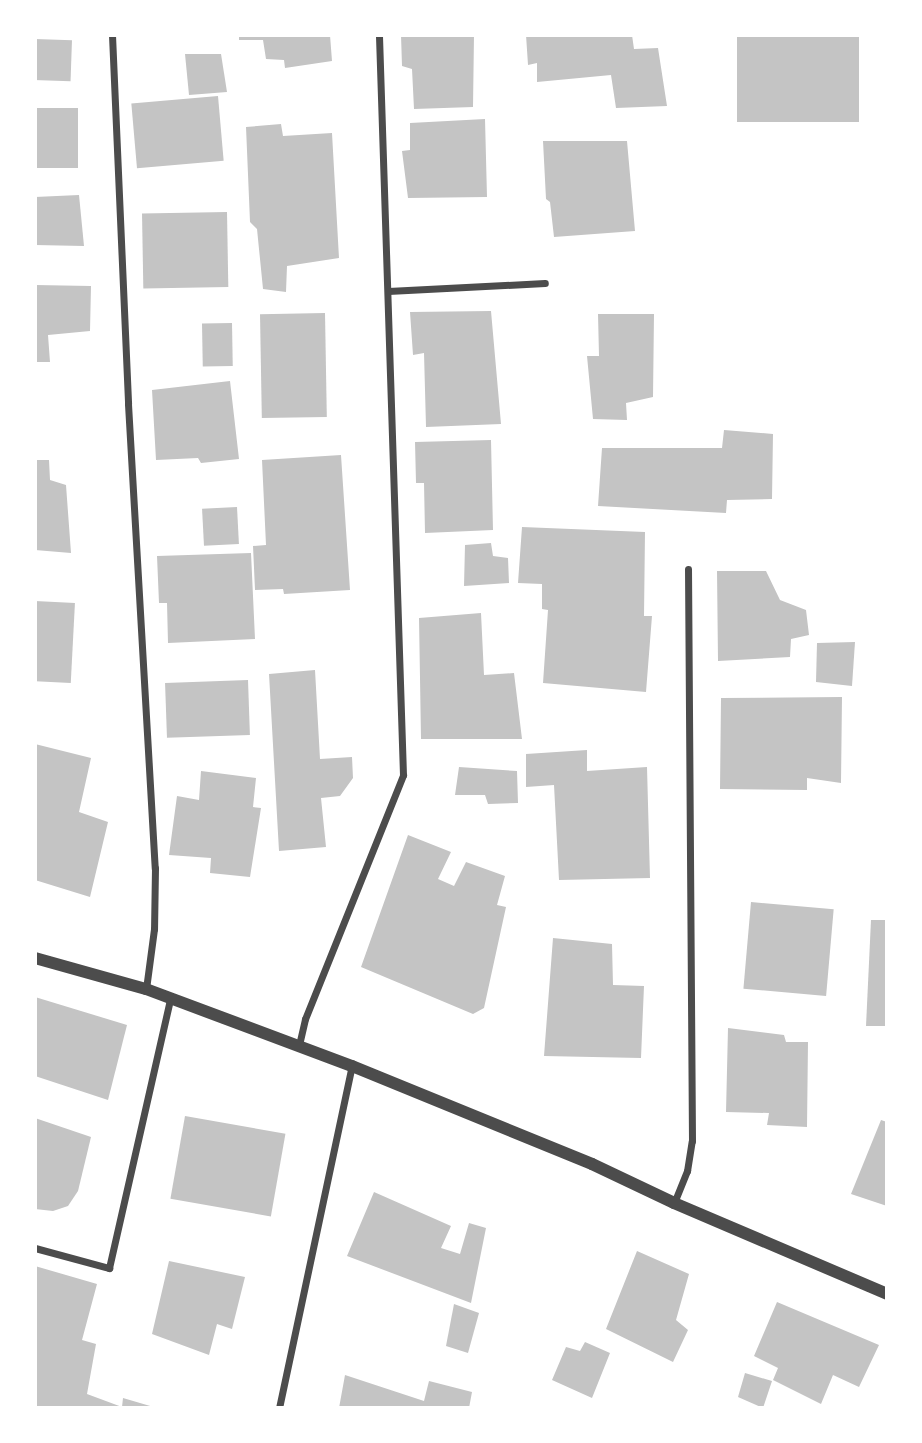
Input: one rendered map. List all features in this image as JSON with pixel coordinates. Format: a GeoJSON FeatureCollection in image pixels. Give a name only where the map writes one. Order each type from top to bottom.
{"type":"FeatureCollection","features":[{"type":"Feature","properties":{"kind":"street"},"geometry":{"type":"LineString","coordinates":[[112,35],[127,390],[155,868],[154,929],[146,989]]}},
{"type":"Feature","properties":{"kind":"street"},"geometry":{"type":"LineString","coordinates":[[299,1045],[305,1019],[403,775],[379,35]]}},
{"type":"Feature","properties":{"kind":"street"},"geometry":{"type":"LineString","coordinates":[[388,291],[545,283]]}},
{"type":"Feature","properties":{"kind":"street"},"geometry":{"type":"LineString","coordinates":[[674,1203],[687,1171],[692,1141],[688,569]]}},
{"type":"Feature","properties":{"kind":"street"},"geometry":{"type":"LineString","coordinates":[[35,958],[146,989],[299,1045],[592,1164],[674,1203],[887,1294]]}},
{"type":"Feature","properties":{"kind":"street"},"geometry":{"type":"LineString","coordinates":[[35,1248],[109,1268],[170,999]]}},
{"type":"Feature","properties":{"kind":"street"},"geometry":{"type":"LineString","coordinates":[[279,1408],[352,1066]]}},
{"type":"Feature","properties":{"kind":"building"},"geometry":{"type":"Polygon","coordinates":[[[239,35],[330,35],[332,61],[285,68],[284,60],[266,59],[263,40],[239,40],[239,35]]]}},
{"type":"Feature","properties":{"kind":"building"},"geometry":{"type":"Polygon","coordinates":[[[401,35],[474,35],[473,107],[414,109],[412,69],[402,66],[401,35]]]}},
{"type":"Feature","properties":{"kind":"building"},"geometry":{"type":"Polygon","coordinates":[[[526,35],[632,35],[634,49],[658,48],[667,106],[616,108],[611,75],[537,82],[537,63],[528,65],[526,35]]]}},
{"type":"Feature","properties":{"kind":"building"},"geometry":{"type":"Polygon","coordinates":[[[737,35],[859,35],[859,122],[737,122],[737,35]]]}},
{"type":"Feature","properties":{"kind":"building"},"geometry":{"type":"Polygon","coordinates":[[[35,39],[72,40],[71,81],[35,80],[35,39]]]}},
{"type":"Feature","properties":{"kind":"building"},"geometry":{"type":"Polygon","coordinates":[[[185,54],[221,54],[227,92],[189,95],[185,54]]]}},
{"type":"Feature","properties":{"kind":"building"},"geometry":{"type":"Polygon","coordinates":[[[218,96],[224,161],[137,168],[131,104],[218,96]]]}},
{"type":"Feature","properties":{"kind":"building"},"geometry":{"type":"Polygon","coordinates":[[[35,108],[78,108],[78,168],[35,168],[35,108]]]}},
{"type":"Feature","properties":{"kind":"building"},"geometry":{"type":"Polygon","coordinates":[[[485,119],[487,197],[408,198],[402,151],[410,150],[410,123],[485,119]]]}},
{"type":"Feature","properties":{"kind":"building"},"geometry":{"type":"Polygon","coordinates":[[[281,124],[283,136],[332,133],[339,258],[287,266],[286,292],[263,289],[257,229],[250,222],[246,127],[281,124]]]}},
{"type":"Feature","properties":{"kind":"building"},"geometry":{"type":"Polygon","coordinates":[[[543,141],[627,141],[635,231],[554,237],[550,202],[546,199],[543,141]]]}},
{"type":"Feature","properties":{"kind":"building"},"geometry":{"type":"Polygon","coordinates":[[[79,195],[84,246],[35,245],[35,197],[79,195]]]}},
{"type":"Feature","properties":{"kind":"building"},"geometry":{"type":"Polygon","coordinates":[[[227,212],[228,287],[143,288],[142,213],[227,212]]]}},
{"type":"Feature","properties":{"kind":"building"},"geometry":{"type":"Polygon","coordinates":[[[35,285],[91,286],[90,331],[48,335],[50,362],[35,362],[35,285]]]}},
{"type":"Feature","properties":{"kind":"building"},"geometry":{"type":"Polygon","coordinates":[[[491,311],[501,424],[426,427],[424,353],[413,355],[410,312],[491,311]]]}},
{"type":"Feature","properties":{"kind":"building"},"geometry":{"type":"Polygon","coordinates":[[[325,313],[327,417],[262,418],[260,314],[325,313]]]}},
{"type":"Feature","properties":{"kind":"building"},"geometry":{"type":"Polygon","coordinates":[[[598,314],[654,314],[653,397],[626,403],[627,420],[593,419],[587,356],[599,356],[598,314]]]}},
{"type":"Feature","properties":{"kind":"building"},"geometry":{"type":"Polygon","coordinates":[[[232,323],[233,366],[203,367],[202,324],[232,323]]]}},
{"type":"Feature","properties":{"kind":"building"},"geometry":{"type":"Polygon","coordinates":[[[230,381],[239,459],[201,463],[198,458],[156,460],[152,390],[230,381]]]}},
{"type":"Feature","properties":{"kind":"building"},"geometry":{"type":"Polygon","coordinates":[[[724,430],[773,434],[772,499],[727,500],[726,513],[598,506],[602,448],[722,448],[724,430]]]}},
{"type":"Feature","properties":{"kind":"building"},"geometry":{"type":"Polygon","coordinates":[[[491,440],[493,530],[425,533],[424,483],[416,483],[415,442],[491,440]]]}},
{"type":"Feature","properties":{"kind":"building"},"geometry":{"type":"Polygon","coordinates":[[[341,455],[350,590],[284,594],[283,589],[255,590],[253,546],[266,545],[262,460],[341,455]]]}},
{"type":"Feature","properties":{"kind":"building"},"geometry":{"type":"Polygon","coordinates":[[[35,460],[49,460],[50,480],[66,485],[71,553],[35,550],[35,460]]]}},
{"type":"Feature","properties":{"kind":"building"},"geometry":{"type":"Polygon","coordinates":[[[237,507],[239,544],[204,546],[202,509],[237,507]]]}},
{"type":"Feature","properties":{"kind":"building"},"geometry":{"type":"Polygon","coordinates":[[[522,527],[645,532],[644,616],[652,616],[646,692],[543,683],[548,610],[542,609],[542,584],[518,583],[522,527]]]}},
{"type":"Feature","properties":{"kind":"building"},"geometry":{"type":"Polygon","coordinates":[[[491,543],[493,556],[508,558],[509,583],[464,586],[465,545],[491,543]]]}},
{"type":"Feature","properties":{"kind":"building"},"geometry":{"type":"Polygon","coordinates":[[[251,553],[255,639],[168,643],[167,603],[159,603],[157,556],[251,553]]]}},
{"type":"Feature","properties":{"kind":"building"},"geometry":{"type":"Polygon","coordinates":[[[717,571],[766,571],[780,600],[806,610],[809,635],[791,639],[790,657],[718,661],[717,571]]]}},
{"type":"Feature","properties":{"kind":"building"},"geometry":{"type":"Polygon","coordinates":[[[35,601],[75,603],[71,683],[35,681],[35,601]]]}},
{"type":"Feature","properties":{"kind":"building"},"geometry":{"type":"Polygon","coordinates":[[[481,613],[484,675],[514,673],[522,739],[421,739],[419,618],[481,613]]]}},
{"type":"Feature","properties":{"kind":"building"},"geometry":{"type":"Polygon","coordinates":[[[855,642],[852,686],[816,682],[817,643],[855,642]]]}},
{"type":"Feature","properties":{"kind":"building"},"geometry":{"type":"Polygon","coordinates":[[[315,670],[320,759],[352,757],[353,778],[340,796],[321,798],[326,847],[279,851],[269,674],[315,670]]]}},
{"type":"Feature","properties":{"kind":"building"},"geometry":{"type":"Polygon","coordinates":[[[248,680],[250,735],[167,738],[165,683],[248,680]]]}},
{"type":"Feature","properties":{"kind":"building"},"geometry":{"type":"Polygon","coordinates":[[[842,697],[841,783],[807,778],[807,790],[720,789],[721,698],[842,697]]]}},
{"type":"Feature","properties":{"kind":"building"},"geometry":{"type":"Polygon","coordinates":[[[35,744],[91,758],[79,812],[108,822],[90,897],[35,880],[35,744]]]}},
{"type":"Feature","properties":{"kind":"building"},"geometry":{"type":"Polygon","coordinates":[[[587,750],[587,771],[647,767],[650,878],[559,880],[554,785],[526,787],[526,754],[587,750]]]}},
{"type":"Feature","properties":{"kind":"building"},"geometry":{"type":"Polygon","coordinates":[[[459,767],[517,771],[518,803],[488,804],[485,795],[455,795],[459,767]]]}},
{"type":"Feature","properties":{"kind":"building"},"geometry":{"type":"Polygon","coordinates":[[[201,771],[256,778],[253,807],[261,808],[250,877],[210,873],[211,858],[169,855],[177,796],[199,800],[201,771]]]}},
{"type":"Feature","properties":{"kind":"building"},"geometry":{"type":"Polygon","coordinates":[[[408,835],[451,852],[438,879],[454,886],[466,862],[505,876],[497,905],[506,907],[484,1008],[473,1014],[361,967],[408,835]]]}},
{"type":"Feature","properties":{"kind":"building"},"geometry":{"type":"Polygon","coordinates":[[[751,902],[834,909],[826,996],[743,989],[751,902]]]}},
{"type":"Feature","properties":{"kind":"building"},"geometry":{"type":"Polygon","coordinates":[[[871,920],[887,920],[887,1026],[866,1026],[871,920]]]}},
{"type":"Feature","properties":{"kind":"building"},"geometry":{"type":"Polygon","coordinates":[[[553,938],[612,944],[613,985],[644,986],[641,1058],[544,1056],[553,938]]]}},
{"type":"Feature","properties":{"kind":"building"},"geometry":{"type":"Polygon","coordinates":[[[35,997],[127,1025],[108,1100],[35,1076],[35,997]]]}},
{"type":"Feature","properties":{"kind":"building"},"geometry":{"type":"Polygon","coordinates":[[[728,1028],[784,1035],[786,1042],[808,1042],[807,1127],[767,1125],[769,1113],[726,1112],[728,1028]]]}},
{"type":"Feature","properties":{"kind":"building"},"geometry":{"type":"Polygon","coordinates":[[[185,1116],[285,1134],[271,1216],[170,1199],[185,1116]]]}},
{"type":"Feature","properties":{"kind":"building"},"geometry":{"type":"Polygon","coordinates":[[[35,1118],[91,1137],[78,1191],[68,1206],[53,1211],[35,1209],[35,1118]]]}},
{"type":"Feature","properties":{"kind":"building"},"geometry":{"type":"Polygon","coordinates":[[[881,1120],[887,1122],[887,1206],[851,1194],[881,1120]]]}},
{"type":"Feature","properties":{"kind":"building"},"geometry":{"type":"Polygon","coordinates":[[[374,1192],[451,1226],[441,1248],[460,1254],[469,1223],[486,1228],[471,1303],[347,1256],[374,1192]]]}},
{"type":"Feature","properties":{"kind":"building"},"geometry":{"type":"Polygon","coordinates":[[[637,1251],[689,1274],[676,1320],[688,1330],[673,1362],[606,1329],[637,1251]]]}},
{"type":"Feature","properties":{"kind":"building"},"geometry":{"type":"Polygon","coordinates":[[[169,1261],[245,1277],[232,1329],[217,1324],[209,1355],[152,1334],[169,1261]]]}},
{"type":"Feature","properties":{"kind":"building"},"geometry":{"type":"Polygon","coordinates":[[[35,1266],[97,1284],[82,1340],[96,1344],[87,1394],[122,1407],[123,1398],[157,1408],[35,1408],[35,1266]]]}},
{"type":"Feature","properties":{"kind":"building"},"geometry":{"type":"Polygon","coordinates":[[[777,1302],[879,1345],[859,1387],[833,1375],[821,1404],[773,1380],[778,1368],[754,1356],[777,1302]]]}},
{"type":"Feature","properties":{"kind":"building"},"geometry":{"type":"Polygon","coordinates":[[[454,1304],[479,1313],[468,1353],[446,1346],[454,1304]]]}},
{"type":"Feature","properties":{"kind":"building"},"geometry":{"type":"Polygon","coordinates":[[[585,1342],[610,1353],[592,1398],[552,1380],[566,1347],[580,1351],[585,1342]]]}},
{"type":"Feature","properties":{"kind":"building"},"geometry":{"type":"Polygon","coordinates":[[[745,1373],[772,1381],[763,1408],[738,1397],[745,1373]]]}},
{"type":"Feature","properties":{"kind":"building"},"geometry":{"type":"Polygon","coordinates":[[[345,1375],[424,1401],[429,1381],[472,1392],[469,1408],[339,1408],[345,1375]]]}}]}
